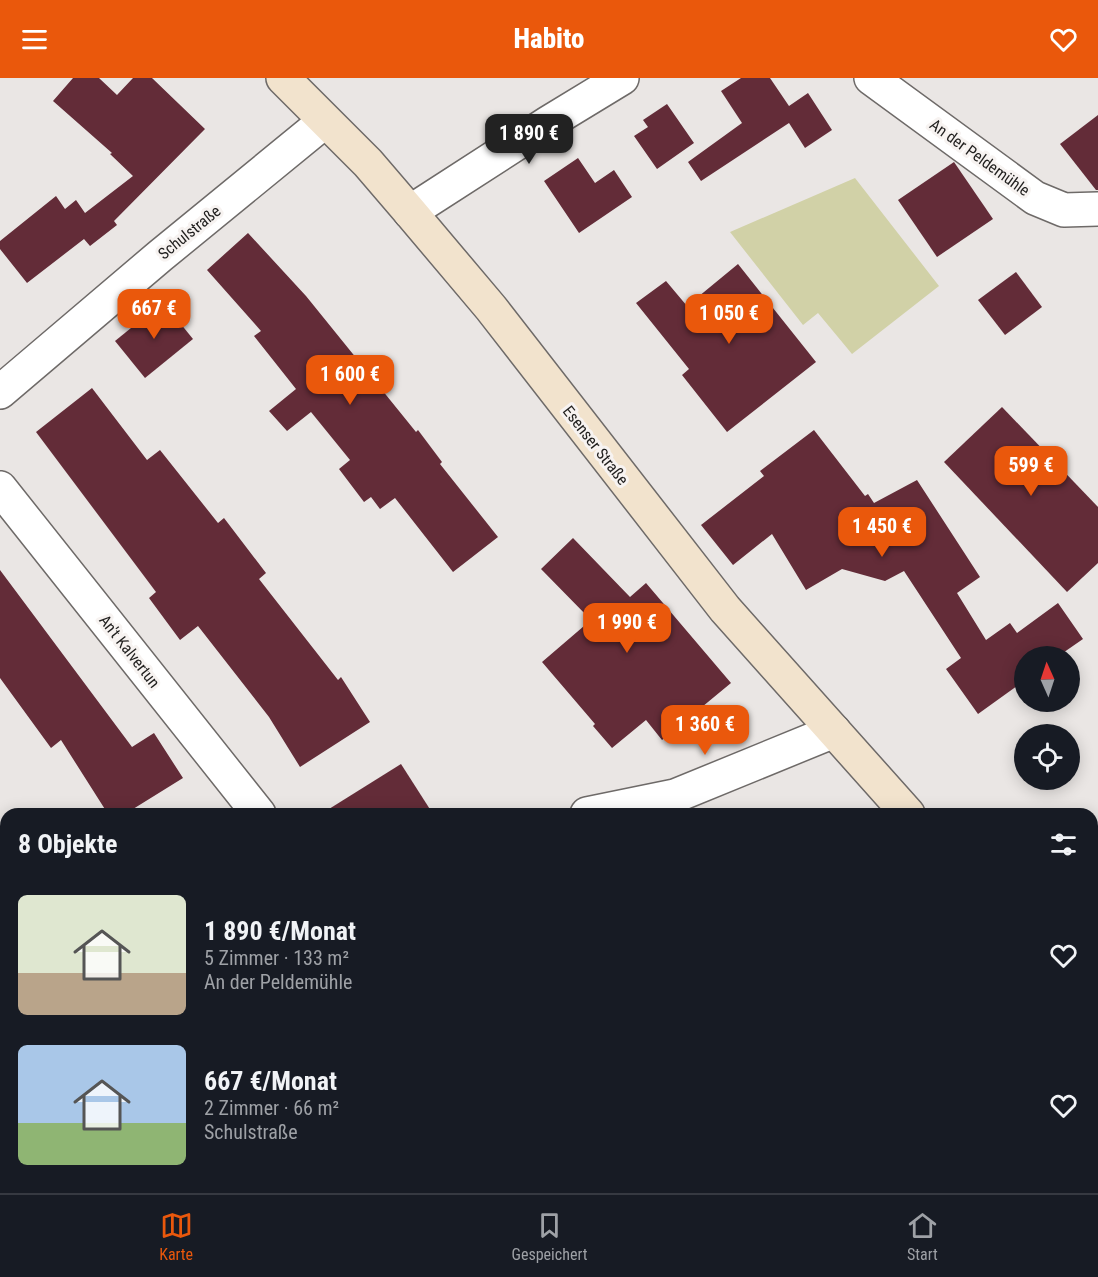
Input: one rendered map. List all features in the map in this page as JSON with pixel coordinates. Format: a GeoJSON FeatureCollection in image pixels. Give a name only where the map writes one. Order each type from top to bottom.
{"type":"FeatureCollection","features":[{"type":"Feature","properties":{"kind":"street","name":"Esenser Straße"},"geometry":{"type":"LineString","coordinates":[[283,78],[368,163],[410,212],[491,308],[725,609],[903,808]]}},
{"type":"Feature","properties":{"kind":"street"},"geometry":{"type":"LineString","coordinates":[[410,212],[622,78]]}},
{"type":"Feature","properties":{"kind":"street","name":"An der Peldemühle"},"geometry":{"type":"LineString","coordinates":[[871,78],[1035,198],[1064,210],[1098,209]]}},
{"type":"Feature","properties":{"kind":"street","name":"Schulstraße"},"geometry":{"type":"LineString","coordinates":[[0,392],[160,256],[325,121]]}},
{"type":"Feature","properties":{"kind":"street","name":"An't Kalvertun"},"geometry":{"type":"LineString","coordinates":[[0,488],[254,808]]}},
{"type":"Feature","properties":{"kind":"street"},"geometry":{"type":"LineString","coordinates":[[616,808],[675,796],[834,731]]}},
{"type":"Feature","properties":{"kind":"green space"},"geometry":{"type":"Polygon","coordinates":[[[855,178],[939,286],[852,354],[818,313],[803,325],[730,232],[855,178]]]}},
{"type":"Feature","properties":{"kind":"building"},"geometry":{"type":"Polygon","coordinates":[[[73,78],[99,78],[117,95],[133,78],[152,78],[205,129],[114,221],[117,225],[90,246],[84,239],[27,283],[0,249],[0,241],[56,196],[65,209],[76,200],[85,213],[133,176],[110,154],[112,153],[53,101],[73,78]]]}},
{"type":"Feature","properties":{"kind":"building"},"geometry":{"type":"Polygon","coordinates":[[[741,78],[770,78],[789,106],[808,93],[832,130],[805,148],[789,123],[701,181],[688,162],[742,123],[721,91],[741,78]]]}},
{"type":"Feature","properties":{"kind":"building"},"geometry":{"type":"Polygon","coordinates":[[[667,104],[694,143],[657,169],[634,136],[648,127],[643,120],[667,104]]]}},
{"type":"Feature","properties":{"kind":"building"},"geometry":{"type":"Polygon","coordinates":[[[1098,115],[1098,190],[1096,190],[1060,144],[1098,115]]]}},
{"type":"Feature","properties":{"kind":"building"},"geometry":{"type":"Polygon","coordinates":[[[578,158],[595,183],[614,170],[632,197],[579,233],[544,181],[578,158]]]}},
{"type":"Feature","properties":{"kind":"building"},"geometry":{"type":"Polygon","coordinates":[[[954,162],[993,219],[937,257],[898,200],[954,162]]]}},
{"type":"Feature","properties":{"kind":"building"},"geometry":{"type":"Polygon","coordinates":[[[248,233],[306,296],[416,432],[418,430],[442,462],[440,464],[498,537],[453,572],[395,498],[380,509],[371,497],[364,502],[339,469],[350,460],[311,412],[287,431],[269,411],[296,389],[254,336],[261,331],[207,270],[248,233]]]}},
{"type":"Feature","properties":{"kind":"building"},"geometry":{"type":"Polygon","coordinates":[[[738,264],[816,362],[727,432],[682,375],[689,369],[636,303],[666,281],[687,306],[738,264]]]}},
{"type":"Feature","properties":{"kind":"building"},"geometry":{"type":"Polygon","coordinates":[[[1016,272],[1042,307],[1005,335],[978,300],[1016,272]]]}},
{"type":"Feature","properties":{"kind":"building"},"geometry":{"type":"Polygon","coordinates":[[[163,302],[193,339],[145,378],[115,341],[163,302]]]}},
{"type":"Feature","properties":{"kind":"building"},"geometry":{"type":"Polygon","coordinates":[[[92,388],[147,460],[160,450],[218,523],[224,518],[266,573],[259,579],[338,680],[341,677],[370,722],[300,767],[269,717],[198,626],[180,640],[149,598],[156,592],[36,432],[92,388]]]}},
{"type":"Feature","properties":{"kind":"building"},"geometry":{"type":"Polygon","coordinates":[[[1002,407],[1098,507],[1098,563],[1067,592],[944,462],[1002,407]]]}},
{"type":"Feature","properties":{"kind":"building"},"geometry":{"type":"Polygon","coordinates":[[[814,430],[865,496],[868,494],[874,503],[917,480],[980,577],[957,593],[986,640],[1010,623],[1017,633],[1058,603],[1083,639],[1073,646],[1014,646],[1014,688],[978,714],[946,669],[961,658],[904,571],[885,581],[842,569],[806,590],[772,534],[733,565],[701,525],[764,476],[760,471],[814,430]]]}},
{"type":"Feature","properties":{"kind":"building"},"geometry":{"type":"Polygon","coordinates":[[[573,538],[630,597],[646,583],[731,683],[662,740],[646,720],[612,748],[593,726],[595,724],[542,662],[591,620],[541,569],[573,538]]]}},
{"type":"Feature","properties":{"kind":"building"},"geometry":{"type":"Polygon","coordinates":[[[0,570],[132,747],[154,733],[183,778],[135,808],[104,808],[61,740],[51,748],[0,678],[0,570]]]}},
{"type":"Feature","properties":{"kind":"building"},"geometry":{"type":"Polygon","coordinates":[[[401,764],[429,808],[331,808],[401,764]]]}}]}
